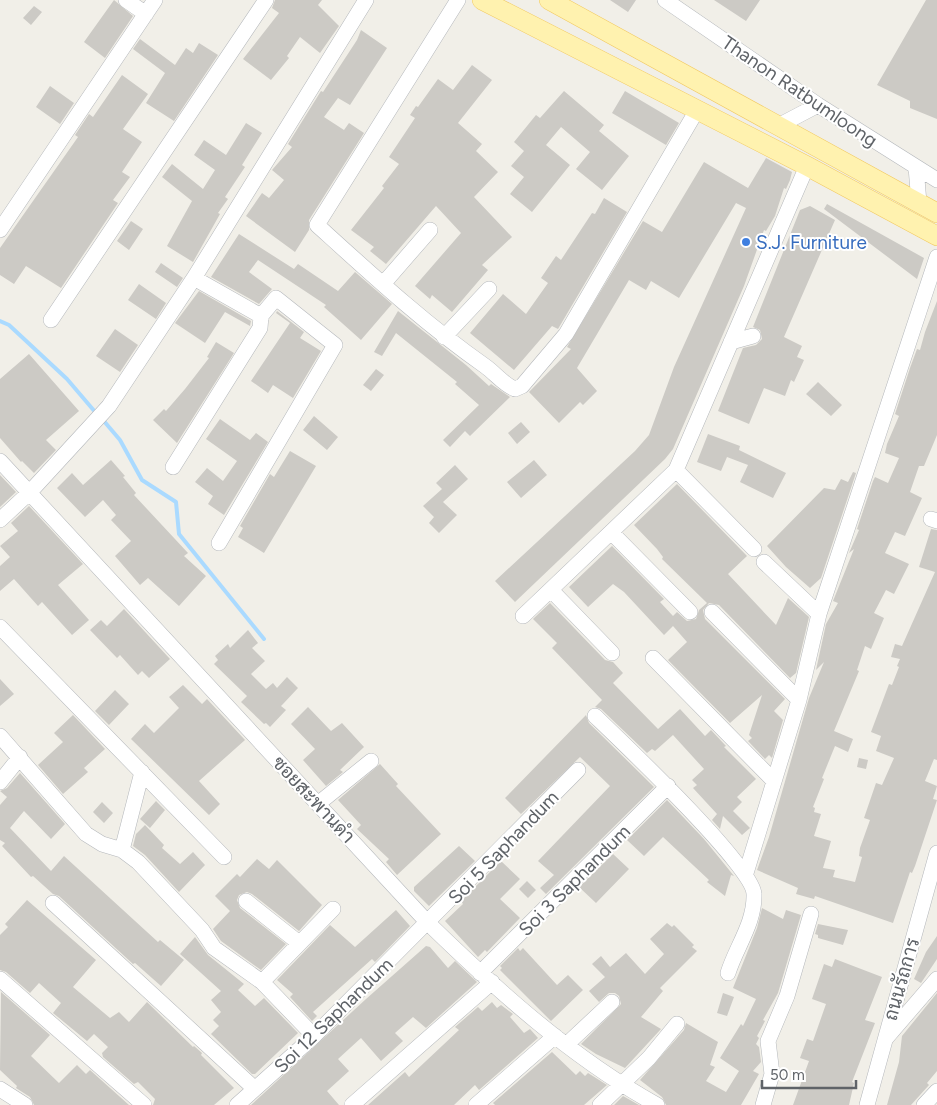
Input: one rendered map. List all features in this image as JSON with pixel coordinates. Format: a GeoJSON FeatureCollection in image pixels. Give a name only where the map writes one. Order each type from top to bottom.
{"type":"FeatureCollection","features":[{"type":"Feature","properties":{"kind":"main road"},"geometry":{"type":"LineString","coordinates":[[482,0],[807,166],[937,236]]}},
{"type":"Feature","properties":{"kind":"main road"},"geometry":{"type":"LineString","coordinates":[[550,0],[937,213]]}},
{"type":"Feature","properties":{"kind":"street"},"geometry":{"type":"LineString","coordinates":[[126,0],[146,14]]}},
{"type":"Feature","properties":{"kind":"street"},"geometry":{"type":"LineString","coordinates":[[0,230],[155,0]]}},
{"type":"Feature","properties":{"kind":"street"},"geometry":{"type":"LineString","coordinates":[[51,320],[266,0]]}},
{"type":"Feature","properties":{"kind":"street"},"geometry":{"type":"LineString","coordinates":[[0,520],[30,492],[93,426],[109,406],[194,278],[366,0]]}},
{"type":"Feature","properties":{"kind":"street"},"geometry":{"type":"LineString","coordinates":[[458,0],[317,225],[444,337],[515,389],[522,386],[566,334],[697,110]]}},
{"type":"Feature","properties":{"kind":"street","name":"Thanon Ratbumloong"},"geometry":{"type":"LineString","coordinates":[[664,0],[818,104],[937,180]]}},
{"type":"Feature","properties":{"kind":"street"},"geometry":{"type":"LineString","coordinates":[[780,125],[818,104]]}},
{"type":"Feature","properties":{"kind":"street"},"geometry":{"type":"LineString","coordinates":[[522,616],[676,470],[807,166]]}},
{"type":"Feature","properties":{"kind":"street"},"geometry":{"type":"LineString","coordinates":[[916,167],[919,202]]}},
{"type":"Feature","properties":{"kind":"street"},"geometry":{"type":"LineString","coordinates":[[383,284],[430,230]]}},
{"type":"Feature","properties":{"kind":"street"},"geometry":{"type":"LineString","coordinates":[[746,874],[773,780],[799,700],[819,614],[937,257]]}},
{"type":"Feature","properties":{"kind":"street"},"geometry":{"type":"LineString","coordinates":[[194,278],[261,316]]}},
{"type":"Feature","properties":{"kind":"street"},"geometry":{"type":"LineString","coordinates":[[444,337],[489,289]]}},
{"type":"Feature","properties":{"kind":"street"},"geometry":{"type":"LineString","coordinates":[[173,467],[260,328],[261,316],[276,298],[335,345],[218,543]]}},
{"type":"Feature","properties":{"kind":"street"},"geometry":{"type":"LineString","coordinates":[[731,342],[753,336]]}},
{"type":"Feature","properties":{"kind":"street","name":"ซอยสะพานดำ"},"geometry":{"type":"LineString","coordinates":[[0,461],[319,803],[428,923],[486,977],[561,1040],[621,1085],[657,1105]]}},
{"type":"Feature","properties":{"kind":"street"},"geometry":{"type":"LineString","coordinates":[[676,470],[754,549]]}},
{"type":"Feature","properties":{"kind":"street"},"geometry":{"type":"LineString","coordinates":[[612,532],[690,612]]}},
{"type":"Feature","properties":{"kind":"street"},"geometry":{"type":"LineString","coordinates":[[764,562],[819,614]]}},
{"type":"Feature","properties":{"kind":"street"},"geometry":{"type":"LineString","coordinates":[[550,590],[612,653]]}},
{"type":"Feature","properties":{"kind":"street"},"geometry":{"type":"LineString","coordinates":[[712,612],[799,700]]}},
{"type":"Feature","properties":{"kind":"street"},"geometry":{"type":"LineString","coordinates":[[0,627],[224,857]]}},
{"type":"Feature","properties":{"kind":"street"},"geometry":{"type":"LineString","coordinates":[[653,658],[773,780]]}},
{"type":"Feature","properties":{"kind":"street"},"geometry":{"type":"LineString","coordinates":[[595,716],[668,786],[746,874],[754,892],[753,908],[746,932],[728,973]]}},
{"type":"Feature","properties":{"kind":"street"},"geometry":{"type":"LineString","coordinates":[[0,736],[86,834],[102,844],[122,850],[138,862],[202,930],[214,948],[262,982],[314,1036]]}},
{"type":"Feature","properties":{"kind":"street"},"geometry":{"type":"LineString","coordinates":[[0,782],[20,758]]}},
{"type":"Feature","properties":{"kind":"street"},"geometry":{"type":"LineString","coordinates":[[319,803],[371,761]]}},
{"type":"Feature","properties":{"kind":"street","name":"Soi 5 Saphandum"},"geometry":{"type":"LineString","coordinates":[[428,923],[578,770]]}},
{"type":"Feature","properties":{"kind":"street"},"geometry":{"type":"LineString","coordinates":[[122,850],[142,772]]}},
{"type":"Feature","properties":{"kind":"street","name":"Soi 3 Saphandum"},"geometry":{"type":"LineString","coordinates":[[352,1105],[486,977],[668,786]]}},
{"type":"Feature","properties":{"kind":"street","name":"ถนนรัถการ"},"geometry":{"type":"LineString","coordinates":[[867,1105],[937,853]]}},
{"type":"Feature","properties":{"kind":"street"},"geometry":{"type":"LineString","coordinates":[[246,901],[298,943]]}},
{"type":"Feature","properties":{"kind":"street"},"geometry":{"type":"LineString","coordinates":[[53,903],[255,1089]]}},
{"type":"Feature","properties":{"kind":"street"},"geometry":{"type":"LineString","coordinates":[[262,982],[333,909]]}},
{"type":"Feature","properties":{"kind":"street"},"geometry":{"type":"LineString","coordinates":[[763,1105],[772,1074],[768,1042],[787,996],[811,914]]}},
{"type":"Feature","properties":{"kind":"street","name":"Soi 12 Saphandum"},"geometry":{"type":"LineString","coordinates":[[237,1105],[314,1036],[428,923]]}},
{"type":"Feature","properties":{"kind":"street"},"geometry":{"type":"LineString","coordinates":[[0,979],[144,1105]]}},
{"type":"Feature","properties":{"kind":"street"},"geometry":{"type":"LineString","coordinates":[[884,1040],[937,979]]}},
{"type":"Feature","properties":{"kind":"street"},"geometry":{"type":"LineString","coordinates":[[476,1105],[612,1002]]}},
{"type":"Feature","properties":{"kind":"street"},"geometry":{"type":"LineString","coordinates":[[600,1105],[649,1058],[677,1024]]}},
{"type":"Feature","properties":{"kind":"street"},"geometry":{"type":"LineString","coordinates":[[0,1089],[25,1105]]}},
{"type":"Feature","properties":{"kind":"street"},"geometry":{"type":"LineString","coordinates":[[924,1105],[937,1091]]}},
{"type":"Feature","properties":{"kind":"building"},"geometry":{"type":"Polygon","coordinates":[[[114,0],[133,16],[105,58],[84,42],[114,0]]]}},
{"type":"Feature","properties":{"kind":"building"},"geometry":{"type":"Polygon","coordinates":[[[275,0],[322,0],[318,5],[339,26],[320,53],[300,37],[287,56],[289,58],[271,80],[243,59],[279,13],[272,8],[275,0]]]}},
{"type":"Feature","properties":{"kind":"building"},"geometry":{"type":"Polygon","coordinates":[[[610,0],[636,0],[628,12],[610,0]]]}},
{"type":"Feature","properties":{"kind":"building"},"geometry":{"type":"Polygon","coordinates":[[[714,0],[760,0],[746,21],[714,0]]]}},
{"type":"Feature","properties":{"kind":"building"},"geometry":{"type":"Polygon","coordinates":[[[926,0],[937,0],[937,119],[910,108],[910,101],[877,85],[926,0]]]}},
{"type":"Feature","properties":{"kind":"building"},"geometry":{"type":"Polygon","coordinates":[[[34,6],[42,12],[31,25],[23,18],[34,6]]]}},
{"type":"Feature","properties":{"kind":"building"},"geometry":{"type":"Polygon","coordinates":[[[361,30],[387,48],[350,105],[338,98],[324,117],[344,130],[349,123],[364,133],[309,220],[309,230],[295,252],[246,216],[262,193],[269,198],[284,180],[272,170],[292,147],[288,144],[321,91],[323,92],[357,40],[361,30]]]}},
{"type":"Feature","properties":{"kind":"building"},"geometry":{"type":"Polygon","coordinates":[[[140,39],[175,65],[186,48],[193,53],[199,43],[218,55],[174,121],[146,103],[165,73],[133,49],[140,39]]]}},
{"type":"Feature","properties":{"kind":"building"},"geometry":{"type":"Polygon","coordinates":[[[472,65],[492,80],[458,123],[482,144],[476,151],[498,172],[474,197],[512,237],[482,265],[488,270],[452,312],[432,295],[430,299],[415,286],[461,233],[436,206],[386,264],[370,251],[374,247],[351,230],[384,188],[382,186],[399,164],[389,157],[415,118],[410,115],[416,106],[418,107],[438,79],[453,90],[472,65]]]}},
{"type":"Feature","properties":{"kind":"building"},"geometry":{"type":"Polygon","coordinates":[[[122,75],[148,94],[123,129],[142,142],[122,172],[130,177],[113,200],[118,203],[61,288],[26,266],[14,284],[0,275],[0,248],[78,137],[75,135],[89,114],[93,117],[122,75]]]}},
{"type":"Feature","properties":{"kind":"building"},"geometry":{"type":"Polygon","coordinates":[[[50,86],[74,103],[60,124],[36,107],[50,86]]]}},
{"type":"Feature","properties":{"kind":"building"},"geometry":{"type":"Polygon","coordinates":[[[564,91],[604,125],[599,131],[629,156],[602,190],[576,169],[590,152],[561,127],[546,145],[570,165],[532,212],[510,194],[524,177],[511,166],[524,151],[514,142],[536,115],[540,118],[564,91]]]}},
{"type":"Feature","properties":{"kind":"building"},"geometry":{"type":"Polygon","coordinates":[[[625,91],[679,123],[666,145],[612,113],[625,91]]]}},
{"type":"Feature","properties":{"kind":"building"},"geometry":{"type":"Polygon","coordinates":[[[246,123],[262,133],[242,165],[245,167],[225,197],[228,199],[218,213],[220,214],[193,262],[167,246],[192,201],[162,177],[172,164],[203,189],[215,170],[194,155],[204,140],[226,155],[246,123]]]}},
{"type":"Feature","properties":{"kind":"building"},"geometry":{"type":"Polygon","coordinates":[[[766,158],[792,172],[790,180],[786,189],[784,188],[775,216],[766,231],[764,230],[744,286],[673,449],[665,459],[515,602],[495,581],[635,451],[649,435],[674,367],[746,208],[736,203],[679,298],[651,281],[646,290],[629,280],[577,368],[597,391],[583,405],[580,402],[559,423],[529,392],[571,349],[567,347],[643,221],[662,232],[704,162],[748,188],[766,158]]]}},
{"type":"Feature","properties":{"kind":"building"},"geometry":{"type":"Polygon","coordinates":[[[604,198],[627,212],[558,329],[552,326],[514,370],[470,333],[503,294],[526,314],[548,283],[541,278],[556,256],[561,260],[592,213],[595,214],[604,198]]]}},
{"type":"Feature","properties":{"kind":"building"},"geometry":{"type":"Polygon","coordinates":[[[827,204],[924,258],[917,279],[824,209],[827,204]]]}},
{"type":"Feature","properties":{"kind":"building"},"geometry":{"type":"Polygon","coordinates":[[[810,206],[835,220],[784,337],[802,346],[797,357],[804,360],[794,382],[791,380],[785,396],[764,388],[749,424],[718,411],[743,348],[756,345],[762,339],[760,330],[753,327],[800,210],[810,206]]]}},
{"type":"Feature","properties":{"kind":"building"},"geometry":{"type":"Polygon","coordinates":[[[131,221],[143,229],[129,250],[117,241],[131,221]]]}},
{"type":"Feature","properties":{"kind":"building"},"geometry":{"type":"Polygon","coordinates":[[[239,234],[294,269],[298,264],[338,291],[355,272],[392,304],[361,340],[324,307],[326,305],[258,260],[249,272],[272,289],[259,304],[211,277],[239,234]]]}},
{"type":"Feature","properties":{"kind":"building"},"geometry":{"type":"Polygon","coordinates":[[[161,263],[183,278],[177,287],[155,272],[161,263]]]}},
{"type":"Feature","properties":{"kind":"building"},"geometry":{"type":"Polygon","coordinates":[[[139,284],[166,303],[156,319],[128,300],[139,284]]]}},
{"type":"Feature","properties":{"kind":"building"},"geometry":{"type":"Polygon","coordinates":[[[199,291],[251,321],[250,326],[225,312],[205,343],[175,323],[199,291]]]}},
{"type":"Feature","properties":{"kind":"building"},"geometry":{"type":"Polygon","coordinates":[[[937,301],[937,435],[924,466],[919,466],[910,492],[922,498],[905,536],[895,532],[885,553],[909,564],[894,594],[886,590],[874,613],[884,618],[871,649],[865,646],[857,670],[859,671],[834,731],[853,739],[848,752],[835,746],[813,807],[815,808],[814,812],[821,814],[814,836],[831,841],[823,868],[835,870],[833,877],[855,882],[862,857],[859,856],[860,848],[870,820],[864,818],[876,783],[882,785],[894,758],[876,751],[881,736],[871,732],[889,684],[892,685],[899,667],[897,666],[900,659],[891,657],[895,644],[902,646],[935,572],[919,567],[931,529],[937,530],[937,760],[934,759],[925,781],[937,786],[933,799],[937,800],[915,866],[912,873],[910,872],[893,923],[815,896],[814,899],[796,894],[798,888],[757,870],[769,837],[809,698],[824,662],[816,670],[826,624],[838,603],[833,601],[854,549],[849,553],[859,530],[857,529],[873,481],[875,477],[888,483],[899,458],[885,453],[887,444],[899,416],[895,414],[910,368],[917,349],[920,350],[937,301]]]}},
{"type":"Feature","properties":{"kind":"building"},"geometry":{"type":"Polygon","coordinates":[[[277,311],[304,332],[300,338],[321,351],[293,398],[273,385],[268,393],[251,381],[290,323],[276,313],[277,311]]]}},
{"type":"Feature","properties":{"kind":"building"},"geometry":{"type":"Polygon","coordinates":[[[398,311],[466,365],[489,386],[491,384],[510,397],[470,436],[465,431],[450,447],[443,440],[479,405],[455,384],[457,382],[396,333],[382,356],[374,352],[398,311]]]}},
{"type":"Feature","properties":{"kind":"building"},"geometry":{"type":"Polygon","coordinates":[[[115,329],[138,345],[120,372],[96,356],[115,329]]]}},
{"type":"Feature","properties":{"kind":"building"},"geometry":{"type":"Polygon","coordinates":[[[216,342],[234,353],[177,443],[153,420],[164,409],[166,411],[185,389],[209,358],[207,357],[216,342]]]}},
{"type":"Feature","properties":{"kind":"building"},"geometry":{"type":"Polygon","coordinates":[[[29,354],[79,411],[46,440],[56,450],[34,473],[21,462],[0,438],[0,379],[29,354]]]}},
{"type":"Feature","properties":{"kind":"building"},"geometry":{"type":"Polygon","coordinates":[[[376,369],[384,375],[371,391],[363,385],[376,369]]]}},
{"type":"Feature","properties":{"kind":"building"},"geometry":{"type":"Polygon","coordinates":[[[818,382],[842,405],[831,416],[806,394],[818,382]]]}},
{"type":"Feature","properties":{"kind":"building"},"geometry":{"type":"Polygon","coordinates":[[[314,416],[338,437],[327,450],[303,430],[314,416]]]}},
{"type":"Feature","properties":{"kind":"building"},"geometry":{"type":"Polygon","coordinates":[[[220,419],[250,440],[256,433],[268,442],[224,515],[208,504],[213,496],[195,482],[207,468],[223,481],[237,461],[206,439],[220,419]]]}},
{"type":"Feature","properties":{"kind":"building"},"geometry":{"type":"Polygon","coordinates":[[[521,422],[530,432],[517,444],[508,433],[521,422]]]}},
{"type":"Feature","properties":{"kind":"building"},"geometry":{"type":"Polygon","coordinates":[[[708,434],[740,446],[739,450],[786,473],[773,498],[740,482],[748,465],[727,457],[721,471],[697,462],[708,434]]]}},
{"type":"Feature","properties":{"kind":"building"},"geometry":{"type":"Polygon","coordinates":[[[290,451],[316,466],[264,553],[238,537],[243,528],[240,526],[270,474],[274,477],[290,451]]]}},
{"type":"Feature","properties":{"kind":"building"},"geometry":{"type":"Polygon","coordinates":[[[111,460],[125,476],[123,477],[136,493],[134,495],[188,553],[184,556],[206,576],[179,606],[148,578],[140,585],[115,556],[131,541],[111,520],[116,515],[103,500],[85,517],[57,488],[72,473],[83,485],[111,460]]]}},
{"type":"Feature","properties":{"kind":"building"},"geometry":{"type":"Polygon","coordinates":[[[534,460],[547,475],[521,498],[507,482],[534,460]]]}},
{"type":"Feature","properties":{"kind":"building"},"geometry":{"type":"Polygon","coordinates":[[[455,465],[468,479],[443,502],[457,515],[439,533],[429,523],[434,517],[423,506],[442,489],[436,483],[455,465]]]}},
{"type":"Feature","properties":{"kind":"building"},"geometry":{"type":"Polygon","coordinates":[[[853,472],[856,473],[821,578],[810,588],[786,567],[767,546],[824,488],[835,490],[841,479],[848,482],[853,472]]]}},
{"type":"Feature","properties":{"kind":"building"},"geometry":{"type":"Polygon","coordinates":[[[0,475],[16,492],[0,507],[0,475]]]}},
{"type":"Feature","properties":{"kind":"building"},"geometry":{"type":"Polygon","coordinates":[[[677,484],[747,556],[728,574],[776,625],[788,598],[809,617],[796,673],[790,678],[719,605],[709,603],[703,610],[705,619],[785,699],[774,711],[783,720],[772,758],[769,755],[765,759],[748,741],[752,738],[749,735],[762,695],[730,723],[668,660],[687,642],[673,626],[664,635],[624,592],[613,584],[588,607],[569,587],[612,546],[664,599],[660,602],[673,616],[677,612],[687,621],[696,619],[699,610],[707,603],[662,559],[663,557],[657,549],[634,525],[677,484]]]}},
{"type":"Feature","properties":{"kind":"building"},"geometry":{"type":"Polygon","coordinates":[[[29,506],[83,564],[58,585],[89,620],[72,635],[42,602],[38,606],[14,579],[0,591],[0,566],[10,557],[0,546],[18,531],[11,523],[29,506]]]}},
{"type":"Feature","properties":{"kind":"building"},"geometry":{"type":"Polygon","coordinates":[[[550,603],[605,660],[613,662],[623,673],[613,683],[658,729],[680,709],[705,736],[711,730],[726,746],[724,747],[756,779],[737,797],[742,802],[733,811],[750,828],[742,835],[723,816],[720,829],[712,820],[717,814],[693,788],[697,785],[692,780],[704,769],[673,735],[655,751],[652,749],[647,753],[601,709],[595,707],[602,700],[552,648],[557,643],[533,619],[550,603]]]}},
{"type":"Feature","properties":{"kind":"building"},"geometry":{"type":"Polygon","coordinates":[[[124,609],[170,659],[149,678],[142,671],[138,675],[120,655],[117,658],[90,630],[101,620],[107,626],[124,609]]]}},
{"type":"Feature","properties":{"kind":"building"},"geometry":{"type":"Polygon","coordinates":[[[248,630],[258,643],[252,648],[265,661],[251,674],[266,689],[273,683],[277,688],[287,677],[298,688],[281,706],[286,710],[270,727],[266,723],[264,724],[241,702],[247,696],[214,664],[218,660],[215,656],[228,644],[230,648],[248,630]]]}},
{"type":"Feature","properties":{"kind":"building"},"geometry":{"type":"Polygon","coordinates":[[[0,679],[14,694],[0,706],[0,679]]]}},
{"type":"Feature","properties":{"kind":"building"},"geometry":{"type":"Polygon","coordinates":[[[183,685],[202,704],[207,699],[245,740],[199,781],[220,804],[209,815],[131,739],[145,724],[154,733],[179,708],[169,697],[183,685]]]}},
{"type":"Feature","properties":{"kind":"building"},"geometry":{"type":"Polygon","coordinates":[[[115,690],[129,704],[109,725],[95,711],[115,690]]]}},
{"type":"Feature","properties":{"kind":"building"},"geometry":{"type":"Polygon","coordinates":[[[308,707],[331,731],[342,723],[364,747],[340,770],[343,772],[326,786],[303,760],[315,749],[291,724],[308,707]]]}},
{"type":"Feature","properties":{"kind":"building"},"geometry":{"type":"Polygon","coordinates":[[[73,715],[105,749],[84,768],[88,772],[63,794],[38,765],[63,742],[54,733],[73,715]]]}},
{"type":"Feature","properties":{"kind":"building"},"geometry":{"type":"Polygon","coordinates":[[[586,715],[589,723],[654,787],[546,894],[540,888],[554,875],[538,861],[610,786],[580,757],[521,814],[505,798],[586,715]]]}},
{"type":"Feature","properties":{"kind":"building"},"geometry":{"type":"Polygon","coordinates":[[[859,758],[868,760],[866,769],[857,767],[859,758]]]}},
{"type":"Feature","properties":{"kind":"building"},"geometry":{"type":"Polygon","coordinates":[[[380,764],[398,784],[396,786],[441,834],[397,875],[386,862],[389,859],[357,829],[361,825],[338,800],[380,764]]]}},
{"type":"Feature","properties":{"kind":"building"},"geometry":{"type":"Polygon","coordinates":[[[20,773],[65,824],[51,839],[24,811],[10,828],[51,871],[64,856],[158,942],[160,940],[184,960],[161,986],[135,963],[133,964],[59,896],[53,894],[33,876],[31,877],[2,846],[5,843],[0,840],[0,805],[7,797],[0,791],[7,788],[20,773]]]}},
{"type":"Feature","properties":{"kind":"building"},"geometry":{"type":"Polygon","coordinates":[[[667,800],[704,839],[734,876],[731,875],[725,896],[707,882],[709,880],[663,837],[644,856],[627,840],[667,800]]]}},
{"type":"Feature","properties":{"kind":"building"},"geometry":{"type":"Polygon","coordinates":[[[156,801],[165,810],[150,828],[140,819],[156,801]]]}},
{"type":"Feature","properties":{"kind":"building"},"geometry":{"type":"Polygon","coordinates":[[[102,802],[113,813],[104,823],[93,812],[102,802]]]}},
{"type":"Feature","properties":{"kind":"building"},"geometry":{"type":"Polygon","coordinates":[[[145,825],[164,845],[162,848],[180,864],[193,852],[205,865],[179,892],[145,855],[133,846],[136,834],[145,825]]]}},
{"type":"Feature","properties":{"kind":"building"},"geometry":{"type":"Polygon","coordinates":[[[459,846],[475,861],[429,906],[414,891],[414,887],[459,846]]]}},
{"type":"Feature","properties":{"kind":"building"},"geometry":{"type":"Polygon","coordinates":[[[613,854],[629,869],[596,903],[579,887],[613,854]]]}},
{"type":"Feature","properties":{"kind":"building"},"geometry":{"type":"Polygon","coordinates":[[[257,859],[269,869],[277,860],[322,905],[299,931],[252,894],[247,892],[239,895],[237,900],[240,908],[286,944],[261,970],[221,941],[213,929],[230,911],[215,896],[237,874],[240,877],[257,859]]]}},
{"type":"Feature","properties":{"kind":"building"},"geometry":{"type":"Polygon","coordinates":[[[501,861],[520,879],[500,899],[520,918],[487,952],[485,950],[478,957],[445,921],[463,904],[461,901],[501,861]]]}},
{"type":"Feature","properties":{"kind":"building"},"geometry":{"type":"Polygon","coordinates":[[[527,881],[536,890],[528,898],[519,889],[527,881]]]}},
{"type":"Feature","properties":{"kind":"building"},"geometry":{"type":"Polygon","coordinates":[[[27,900],[96,960],[73,987],[110,1018],[119,1012],[129,1022],[147,1002],[193,1047],[202,1053],[201,1055],[234,1088],[214,1105],[153,1105],[155,1099],[138,1082],[134,1084],[103,1057],[102,1053],[108,1047],[94,1034],[87,1041],[53,1013],[61,1003],[39,983],[30,993],[6,972],[0,970],[0,935],[8,927],[5,924],[27,900]]]}},
{"type":"Feature","properties":{"kind":"building"},"geometry":{"type":"Polygon","coordinates":[[[762,908],[783,919],[786,910],[801,915],[778,993],[763,1020],[765,1021],[757,1036],[759,1038],[756,1044],[759,1047],[761,1062],[753,1071],[759,1074],[741,1105],[666,1105],[662,1097],[640,1080],[684,1030],[686,1023],[718,1042],[710,1065],[715,1067],[706,1081],[726,1092],[739,1071],[720,1058],[741,1024],[743,1026],[756,999],[733,988],[757,928],[762,908]]]}},
{"type":"Feature","properties":{"kind":"building"},"geometry":{"type":"Polygon","coordinates":[[[396,910],[410,926],[375,962],[372,959],[313,1012],[317,1016],[312,1021],[290,997],[293,994],[277,980],[330,925],[355,947],[396,910]]]}},
{"type":"Feature","properties":{"kind":"building"},"geometry":{"type":"Polygon","coordinates":[[[667,923],[672,927],[674,925],[694,945],[692,947],[697,951],[660,988],[663,991],[641,1017],[661,1029],[625,1068],[596,1054],[581,1044],[621,1004],[619,996],[615,993],[609,993],[599,1002],[589,991],[605,977],[592,964],[601,956],[610,967],[626,953],[645,974],[664,954],[650,939],[667,923]]]}},
{"type":"Feature","properties":{"kind":"building"},"geometry":{"type":"Polygon","coordinates":[[[818,924],[848,930],[843,945],[818,938],[818,935],[815,934],[818,924]]]}},
{"type":"Feature","properties":{"kind":"building"},"geometry":{"type":"Polygon","coordinates":[[[937,936],[937,959],[921,983],[914,979],[926,952],[937,936]]]}},
{"type":"Feature","properties":{"kind":"building"},"geometry":{"type":"Polygon","coordinates":[[[195,937],[208,955],[244,984],[238,990],[255,1006],[264,998],[298,1033],[255,1074],[252,1074],[211,1034],[219,1026],[213,1020],[221,1012],[211,1000],[221,991],[180,954],[195,937]]]}},
{"type":"Feature","properties":{"kind":"building"},"geometry":{"type":"Polygon","coordinates":[[[426,946],[430,947],[448,968],[455,961],[477,982],[426,1028],[413,1017],[395,1033],[403,1041],[381,1061],[361,1038],[338,1059],[349,1071],[327,1091],[339,1105],[251,1105],[366,999],[426,946]]]}},
{"type":"Feature","properties":{"kind":"building"},"geometry":{"type":"Polygon","coordinates":[[[518,948],[520,951],[523,948],[557,985],[568,975],[583,990],[551,1021],[500,970],[502,968],[500,966],[518,948]]]}},
{"type":"Feature","properties":{"kind":"building"},"geometry":{"type":"Polygon","coordinates":[[[835,959],[882,977],[865,1020],[875,1023],[852,1082],[854,1083],[849,1105],[793,1105],[809,1061],[800,1058],[807,1039],[813,1041],[826,1004],[812,999],[824,964],[832,967],[835,959]]]}},
{"type":"Feature","properties":{"kind":"building"},"geometry":{"type":"Polygon","coordinates":[[[1,992],[50,1035],[31,1056],[59,1083],[77,1065],[86,1074],[90,1070],[129,1105],[34,1105],[30,1097],[16,1088],[17,1086],[0,1070],[1,992]]]}},
{"type":"Feature","properties":{"kind":"building"},"geometry":{"type":"Polygon","coordinates":[[[723,993],[734,997],[727,1016],[717,1013],[723,993]]]}},
{"type":"Feature","properties":{"kind":"building"},"geometry":{"type":"Polygon","coordinates":[[[937,993],[937,1071],[927,1083],[929,1085],[911,1105],[887,1105],[899,1062],[902,1036],[937,993]]]}},
{"type":"Feature","properties":{"kind":"building"},"geometry":{"type":"Polygon","coordinates":[[[492,1002],[497,1008],[501,1005],[513,1014],[510,1017],[524,1033],[530,1029],[538,1038],[479,1090],[475,1085],[454,1105],[368,1105],[405,1072],[409,1077],[459,1030],[455,1027],[478,1007],[482,1011],[492,1002]]]}},
{"type":"Feature","properties":{"kind":"building"},"geometry":{"type":"Polygon","coordinates":[[[552,1052],[576,1075],[580,1071],[585,1076],[588,1073],[607,1085],[584,1105],[495,1105],[493,1103],[552,1052]]]}},
{"type":"Feature","properties":{"kind":"building"},"geometry":{"type":"Polygon","coordinates":[[[623,1096],[639,1105],[614,1105],[623,1096]]]}},
{"type":"Feature","properties":{"kind":"waterway"},"geometry":{"type":"LineString","coordinates":[[0,321],[9,325],[67,379],[96,413]]}},
{"type":"Feature","properties":{"kind":"waterway"},"geometry":{"type":"LineString","coordinates":[[103,420],[120,440],[142,480],[176,502],[179,534],[264,639]]}},
{"type":"Feature","properties":{"kind":"place","name":"S.J. Furniture"},"geometry":{"type":"Point","coordinates":[746,242]}}]}
